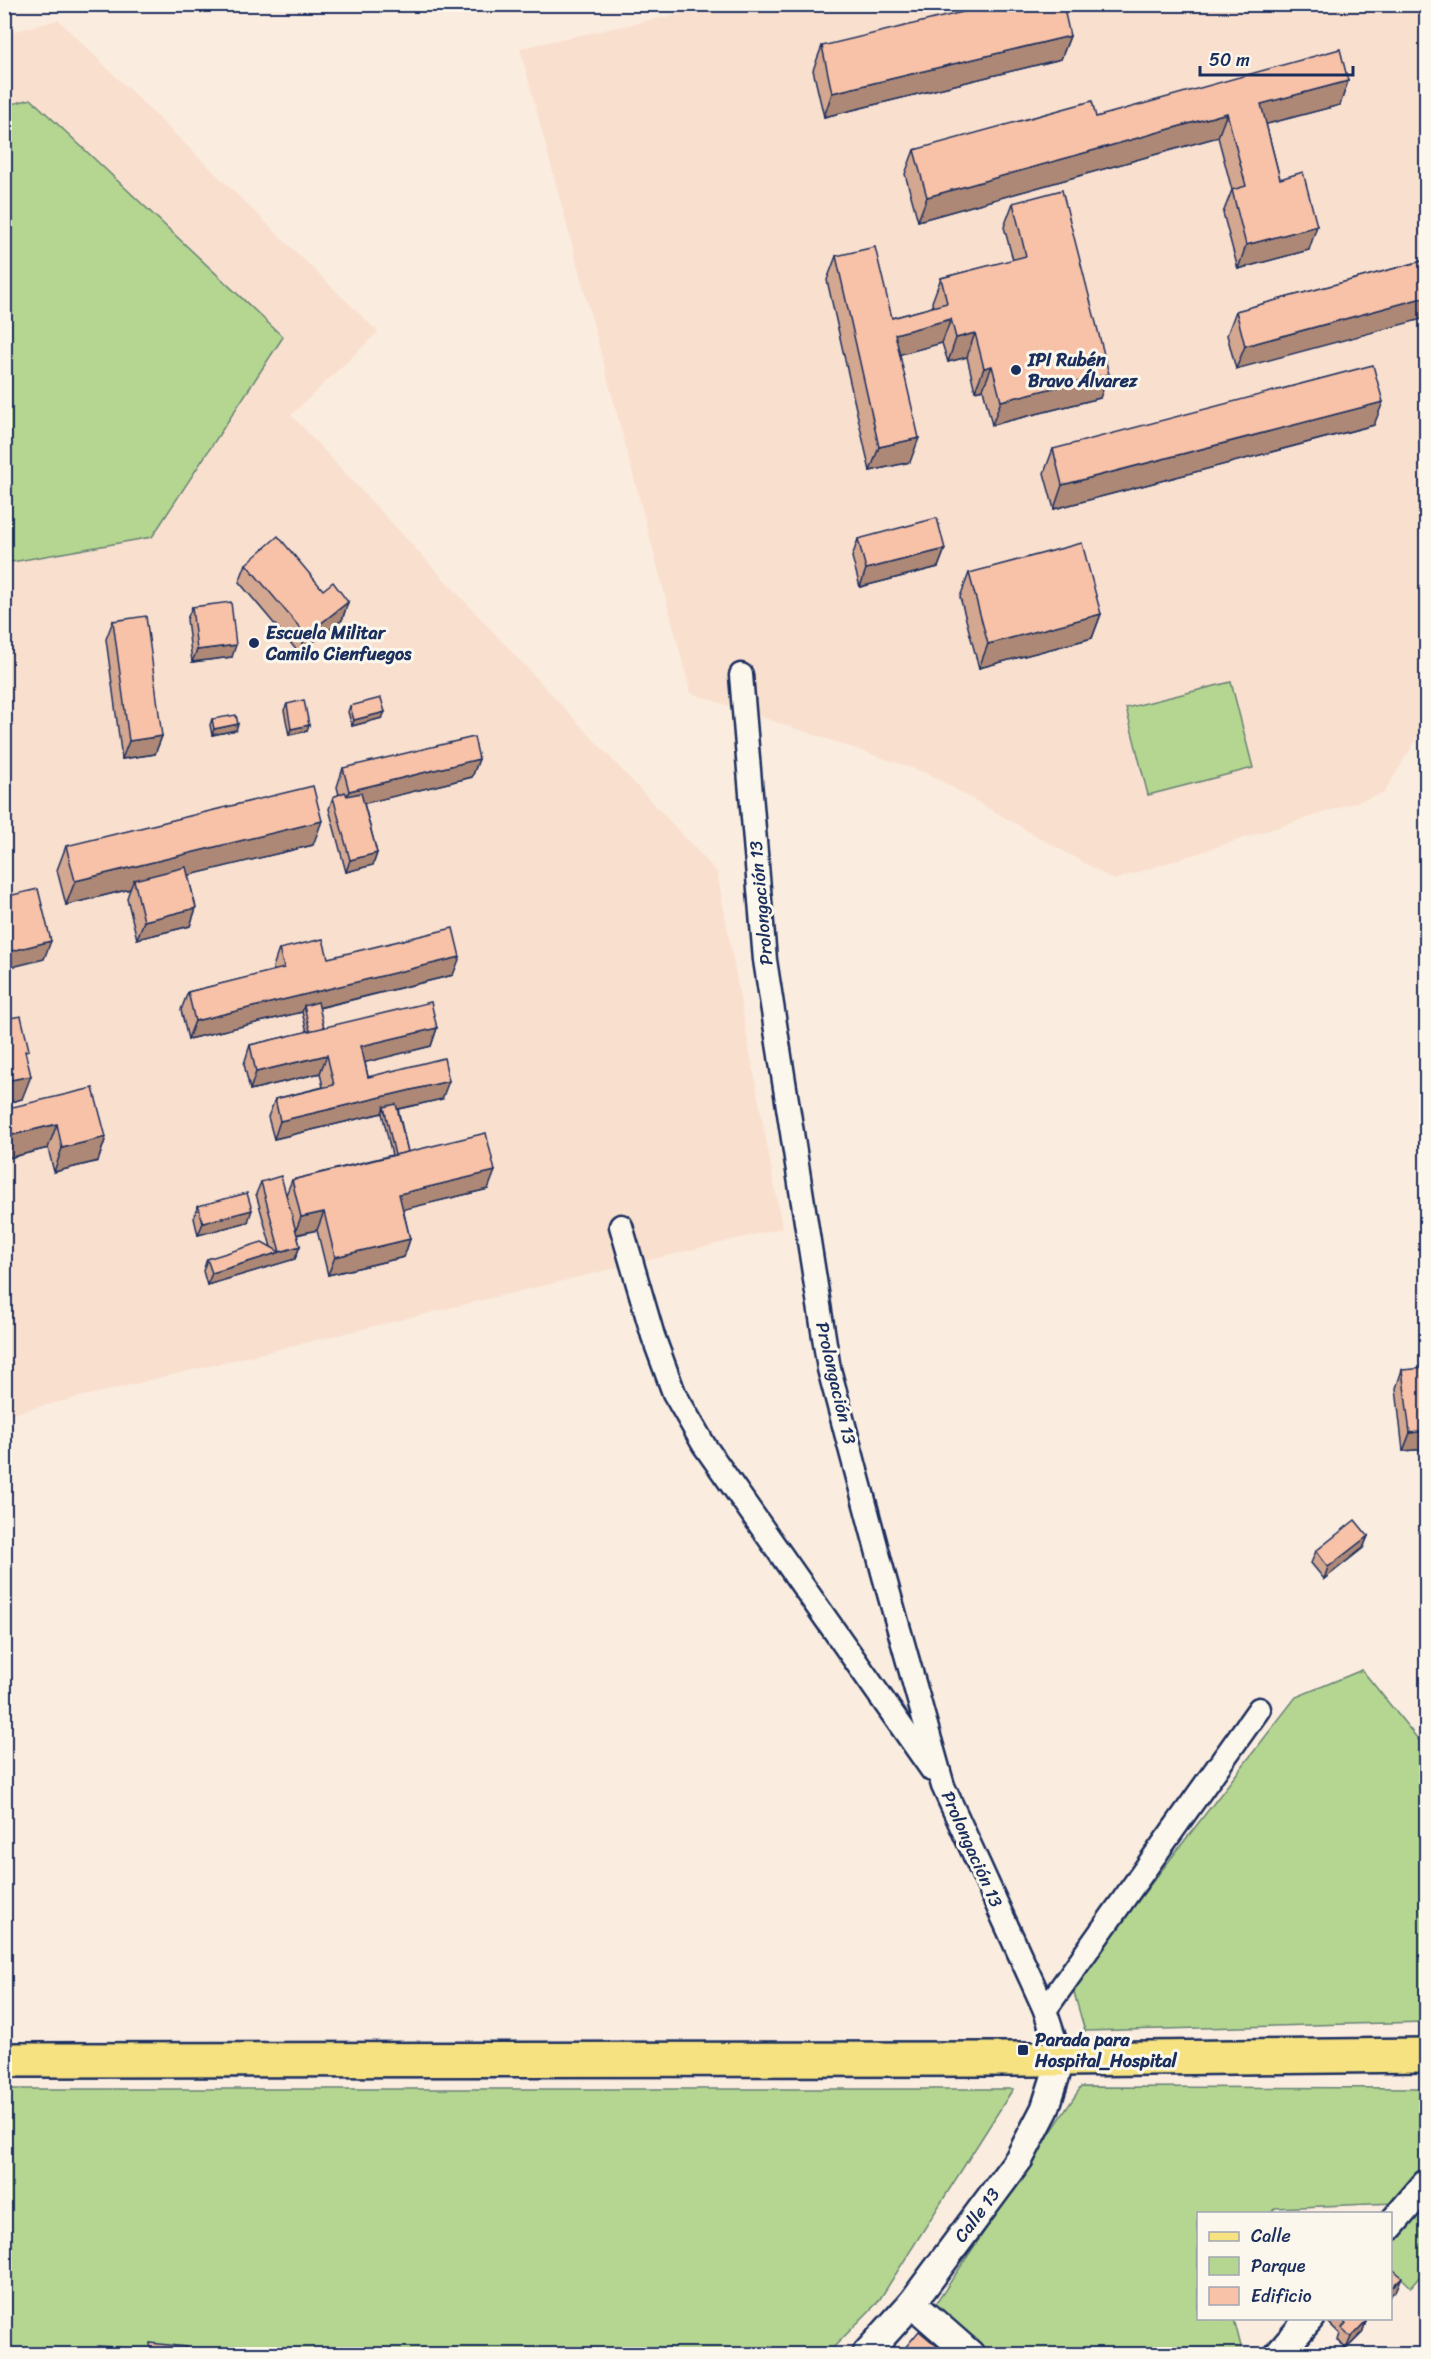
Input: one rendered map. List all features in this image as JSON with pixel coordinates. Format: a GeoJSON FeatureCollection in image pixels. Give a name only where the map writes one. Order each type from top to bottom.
{"type":"FeatureCollection","features":[{"type":"Feature","properties":{"kind":"main road"},"geometry":{"type":"LineString","coordinates":[[4,2060],[1061,2059],[1426,2054]]}},
{"type":"Feature","properties":{"kind":"street","name":"Prolongación 13"},"geometry":{"type":"LineString","coordinates":[[741,675],[765,960],[829,1369],[943,1786],[1045,2010],[1061,2059]]}},
{"type":"Feature","properties":{"kind":"street"},"geometry":{"type":"LineString","coordinates":[[621,1226],[653,1336],[674,1393],[704,1445],[943,1786]]}},
{"type":"Feature","properties":{"kind":"street"},"geometry":{"type":"LineString","coordinates":[[1045,2010],[1259,1709]]}},
{"type":"Feature","properties":{"kind":"street","name":"Calle 13"},"geometry":{"type":"LineString","coordinates":[[866,2355],[912,2303],[1019,2159],[1045,2109],[1061,2059]]}},
{"type":"Feature","properties":{"kind":"street"},"geometry":{"type":"LineString","coordinates":[[1392,2224],[1426,2184]]}},
{"type":"Feature","properties":{"kind":"street"},"geometry":{"type":"LineString","coordinates":[[912,2303],[970,2355]]}},
{"type":"Feature","properties":{"kind":"street"},"geometry":{"type":"LineString","coordinates":[[1279,2355],[1309,2320]]}},
{"type":"Feature","properties":{"kind":"shaded area","name":"IPI Rubén Bravo Álvarez"},"geometry":{"type":"Polygon","coordinates":[[[726,4],[1426,5],[1426,723],[1384,793],[1114,880],[927,773],[691,693],[520,48],[726,4]]]}},
{"type":"Feature","properties":{"kind":"shaded area","name":"Escuela Militar Camilo Cienfuegos"},"geometry":{"type":"Polygon","coordinates":[[[58,20],[378,332],[291,415],[717,872],[782,1228],[5,1415],[4,34],[58,20]]]}},
{"type":"Feature","properties":{"kind":"green space"},"geometry":{"type":"Polygon","coordinates":[[[31,99],[283,337],[152,537],[12,562],[4,557],[4,106],[31,99]]]}},
{"type":"Feature","properties":{"kind":"green space"},"geometry":{"type":"Polygon","coordinates":[[[1231,682],[1253,768],[1148,795],[1126,708],[1231,682]]]}},
{"type":"Feature","properties":{"kind":"green space"},"geometry":{"type":"Polygon","coordinates":[[[1362,1670],[1426,1749],[1426,2022],[1085,2031],[1072,1986],[1296,1697],[1362,1670]]]}},
{"type":"Feature","properties":{"kind":"green space"},"geometry":{"type":"Polygon","coordinates":[[[1081,2087],[1426,2088],[1426,2166],[1395,2203],[1275,2208],[1272,2212],[1197,2212],[1197,2320],[1234,2320],[1243,2354],[990,2354],[933,2308],[1081,2087]]]}},
{"type":"Feature","properties":{"kind":"green space"},"geometry":{"type":"Polygon","coordinates":[[[4,2089],[1013,2089],[878,2302],[827,2354],[5,2354],[4,2089]]]}},
{"type":"Feature","properties":{"kind":"green space"},"geometry":{"type":"Polygon","coordinates":[[[1426,2201],[1426,2269],[1411,2287],[1392,2269],[1392,2239],[1426,2201]]]}},
{"type":"Feature","properties":{"kind":"building"},"geometry":{"type":"Polygon","coordinates":[[[996,4],[1063,4],[1070,36],[832,93],[822,46],[996,4]]]}},
{"type":"Feature","properties":{"kind":"building"},"geometry":{"type":"Polygon","coordinates":[[[1340,49],[1348,81],[1261,104],[1280,179],[1303,172],[1317,226],[1246,245],[1232,190],[1246,186],[1227,113],[927,197],[914,150],[1092,101],[1096,117],[1340,49]]]}},
{"type":"Feature","properties":{"kind":"building"},"geometry":{"type":"Polygon","coordinates":[[[1062,190],[1109,374],[1001,401],[992,366],[984,368],[975,333],[956,338],[951,319],[895,334],[919,438],[879,447],[836,256],[875,247],[892,318],[947,303],[941,278],[1026,256],[1013,203],[1062,190]]]}},
{"type":"Feature","properties":{"kind":"building"},"geometry":{"type":"Polygon","coordinates":[[[1426,260],[1426,297],[1245,346],[1236,311],[1426,260]]]}},
{"type":"Feature","properties":{"kind":"building"},"geometry":{"type":"Polygon","coordinates":[[[1373,365],[1383,402],[1062,485],[1053,449],[1373,365]]]}},
{"type":"Feature","properties":{"kind":"building"},"geometry":{"type":"Polygon","coordinates":[[[937,518],[945,549],[866,569],[858,539],[937,518]]]}},
{"type":"Feature","properties":{"kind":"building"},"geometry":{"type":"Polygon","coordinates":[[[278,536],[323,590],[333,582],[348,602],[306,635],[246,564],[278,536]]]}},
{"type":"Feature","properties":{"kind":"building"},"geometry":{"type":"Polygon","coordinates":[[[1082,543],[1101,614],[988,644],[969,573],[1082,543]]]}},
{"type":"Feature","properties":{"kind":"building"},"geometry":{"type":"Polygon","coordinates":[[[231,602],[236,645],[197,650],[192,607],[231,602]]]}},
{"type":"Feature","properties":{"kind":"building"},"geometry":{"type":"Polygon","coordinates":[[[146,616],[162,736],[129,741],[113,621],[146,616]]]}},
{"type":"Feature","properties":{"kind":"building"},"geometry":{"type":"Polygon","coordinates":[[[381,698],[385,712],[354,720],[350,706],[381,698]]]}},
{"type":"Feature","properties":{"kind":"building"},"geometry":{"type":"Polygon","coordinates":[[[304,700],[309,725],[291,729],[287,704],[304,700]]]}},
{"type":"Feature","properties":{"kind":"building"},"geometry":{"type":"Polygon","coordinates":[[[236,715],[238,724],[214,729],[212,719],[236,715]]]}},
{"type":"Feature","properties":{"kind":"building"},"geometry":{"type":"Polygon","coordinates":[[[474,737],[479,759],[349,791],[343,768],[474,737]]]}},
{"type":"Feature","properties":{"kind":"building"},"geometry":{"type":"Polygon","coordinates":[[[313,786],[322,821],[75,881],[66,846],[313,786]]]}},
{"type":"Feature","properties":{"kind":"building"},"geometry":{"type":"Polygon","coordinates":[[[345,792],[347,796],[361,793],[377,853],[350,860],[333,797],[345,792]]]}},
{"type":"Feature","properties":{"kind":"building"},"geometry":{"type":"Polygon","coordinates":[[[186,867],[196,908],[144,921],[134,880],[186,867]]]}},
{"type":"Feature","properties":{"kind":"building"},"geometry":{"type":"Polygon","coordinates":[[[38,889],[51,941],[4,953],[4,897],[38,889]]]}},
{"type":"Feature","properties":{"kind":"building"},"geometry":{"type":"Polygon","coordinates":[[[453,928],[460,957],[195,1021],[188,992],[284,968],[279,949],[323,939],[328,958],[453,928]]]}},
{"type":"Feature","properties":{"kind":"building"},"geometry":{"type":"Polygon","coordinates":[[[318,1002],[324,1028],[310,1031],[304,1006],[318,1002]]]}},
{"type":"Feature","properties":{"kind":"building"},"geometry":{"type":"Polygon","coordinates":[[[431,1002],[437,1028],[361,1046],[368,1077],[444,1058],[449,1081],[280,1121],[275,1099],[334,1085],[327,1055],[256,1072],[250,1045],[431,1002]]]}},
{"type":"Feature","properties":{"kind":"building"},"geometry":{"type":"Polygon","coordinates":[[[21,1016],[29,1050],[25,1051],[31,1076],[11,1080],[4,1056],[4,1019],[21,1016]]]}},
{"type":"Feature","properties":{"kind":"building"},"geometry":{"type":"Polygon","coordinates":[[[93,1088],[106,1137],[62,1148],[57,1124],[4,1137],[4,1109],[93,1088]]]}},
{"type":"Feature","properties":{"kind":"building"},"geometry":{"type":"Polygon","coordinates":[[[396,1104],[408,1152],[395,1155],[384,1107],[396,1104]]]}},
{"type":"Feature","properties":{"kind":"building"},"geometry":{"type":"Polygon","coordinates":[[[486,1133],[495,1171],[399,1194],[410,1239],[335,1257],[324,1212],[301,1217],[292,1180],[486,1133]]]}},
{"type":"Feature","properties":{"kind":"building"},"geometry":{"type":"Polygon","coordinates":[[[281,1176],[300,1246],[280,1252],[261,1182],[281,1176]]]}},
{"type":"Feature","properties":{"kind":"building"},"geometry":{"type":"Polygon","coordinates":[[[247,1193],[252,1210],[203,1223],[198,1206],[247,1193]]]}},
{"type":"Feature","properties":{"kind":"building"},"geometry":{"type":"Polygon","coordinates":[[[262,1242],[280,1252],[212,1273],[207,1259],[262,1242]]]}},
{"type":"Feature","properties":{"kind":"building"},"geometry":{"type":"Polygon","coordinates":[[[1426,1368],[1426,1431],[1410,1433],[1402,1370],[1426,1368]]]}},
{"type":"Feature","properties":{"kind":"building"},"geometry":{"type":"Polygon","coordinates":[[[1355,1520],[1368,1536],[1328,1567],[1316,1551],[1355,1520]]]}},
{"type":"Feature","properties":{"kind":"building"},"geometry":{"type":"Polygon","coordinates":[[[1392,2269],[1402,2277],[1392,2287],[1392,2269]]]}},
{"type":"Feature","properties":{"kind":"building"},"geometry":{"type":"Polygon","coordinates":[[[1342,2320],[1366,2321],[1351,2337],[1342,2328],[1346,2323],[1342,2320]]]}},
{"type":"Feature","properties":{"kind":"building"},"geometry":{"type":"Polygon","coordinates":[[[919,2331],[944,2352],[943,2355],[899,2355],[919,2331]]]}},
{"type":"Feature","properties":{"kind":"building"},"geometry":{"type":"Polygon","coordinates":[[[150,2343],[186,2347],[186,2352],[150,2349],[150,2343]]]}},
{"type":"Feature","properties":{"kind":"building"},"geometry":{"type":"Polygon","coordinates":[[[98,2346],[230,2355],[97,2355],[98,2346]]]}},
{"type":"Feature","properties":{"kind":"place","name":"IPI Rubén Bravo Álvarez"},"geometry":{"type":"Point","coordinates":[1016,370]}},
{"type":"Feature","properties":{"kind":"place","name":"Escuela Militar Camilo Cienfuegos"},"geometry":{"type":"Point","coordinates":[254,643]}},
{"type":"Feature","properties":{"kind":"place","name":"Parada para Hospital_Hospital"},"geometry":{"type":"Point","coordinates":[1023,2050]}}]}
